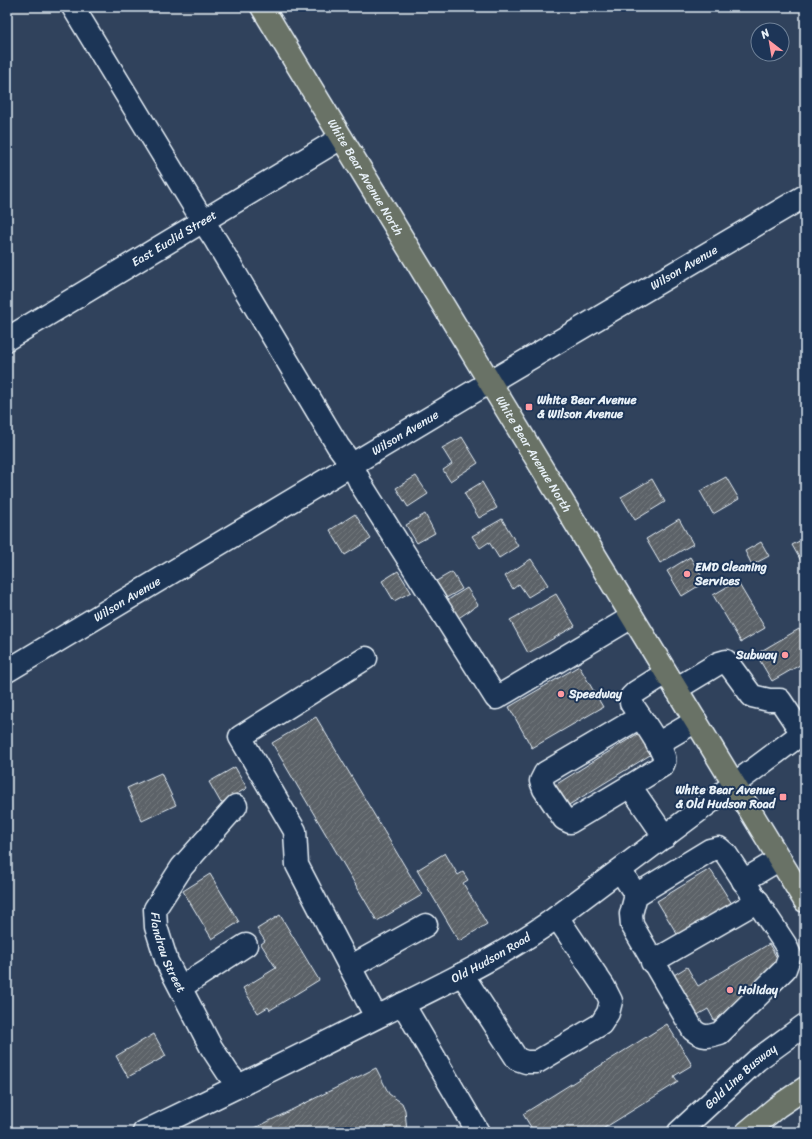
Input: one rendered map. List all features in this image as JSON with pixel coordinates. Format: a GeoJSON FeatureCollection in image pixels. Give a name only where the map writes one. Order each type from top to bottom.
{"type":"FeatureCollection","features":[{"type":"Feature","properties":{"kind":"main road","name":"White Bear Avenue North"},"geometry":{"type":"LineString","coordinates":[[262,7],[805,901]]}},
{"type":"Feature","properties":{"kind":"main road"},"geometry":{"type":"LineString","coordinates":[[747,1132],[777,1107],[805,1088]]}},
{"type":"Feature","properties":{"kind":"street"},"geometry":{"type":"LineString","coordinates":[[73,7],[216,241],[338,446],[352,465],[362,486],[496,698],[632,617]]}},
{"type":"Feature","properties":{"kind":"street","name":"East Euclid Street"},"geometry":{"type":"LineString","coordinates":[[7,339],[341,138]]}},
{"type":"Feature","properties":{"kind":"street","name":"Wilson Avenue"},"geometry":{"type":"LineString","coordinates":[[7,671],[805,196]]}},
{"type":"Feature","properties":{"kind":"street"},"geometry":{"type":"LineString","coordinates":[[366,658],[240,737],[295,831],[297,865],[376,1017]]}},
{"type":"Feature","properties":{"kind":"street"},"geometry":{"type":"LineString","coordinates":[[640,717],[545,773],[542,781],[544,789],[564,819],[570,822],[662,766],[664,757],[657,744],[640,717],[631,703],[631,697],[636,692],[726,661],[752,696],[769,700],[780,700],[804,732]]}},
{"type":"Feature","properties":{"kind":"street"},"geometry":{"type":"LineString","coordinates":[[657,744],[696,721]]}},
{"type":"Feature","properties":{"kind":"street","name":"Old Hudson Road"},"geometry":{"type":"LineString","coordinates":[[144,1132],[239,1086],[495,957],[558,917],[804,732]]}},
{"type":"Feature","properties":{"kind":"street"},"geometry":{"type":"LineString","coordinates":[[630,786],[664,837]]}},
{"type":"Feature","properties":{"kind":"street","name":"Flandrau Street"},"geometry":{"type":"LineString","coordinates":[[236,806],[182,867],[155,909],[156,927],[167,962],[211,1047],[228,1073],[239,1086]]}},
{"type":"Feature","properties":{"kind":"street"},"geometry":{"type":"LineString","coordinates":[[719,848],[726,854],[743,881],[758,901],[785,944],[790,956],[785,969],[720,1032],[709,1036],[699,1035],[693,1030],[652,962],[632,925],[631,914],[636,895],[710,850],[719,848]]}},
{"type":"Feature","properties":{"kind":"street"},"geometry":{"type":"LineString","coordinates":[[743,881],[780,859]]}},
{"type":"Feature","properties":{"kind":"street"},"geometry":{"type":"LineString","coordinates":[[620,870],[636,895]]}},
{"type":"Feature","properties":{"kind":"street"},"geometry":{"type":"LineString","coordinates":[[652,962],[758,901]]}},
{"type":"Feature","properties":{"kind":"street"},"geometry":{"type":"LineString","coordinates":[[462,974],[517,1059],[526,1062],[537,1062],[601,1024],[608,1013],[611,1001],[604,987],[558,917]]}},
{"type":"Feature","properties":{"kind":"street"},"geometry":{"type":"LineString","coordinates":[[350,967],[426,925]]}},
{"type":"Feature","properties":{"kind":"street"},"geometry":{"type":"LineString","coordinates":[[180,987],[246,945]]}},
{"type":"Feature","properties":{"kind":"street"},"geometry":{"type":"LineString","coordinates":[[403,1004],[478,1132]]}},
{"type":"Feature","properties":{"kind":"street","name":"Gold Line Busway"},"geometry":{"type":"LineString","coordinates":[[679,1132],[758,1060],[805,1025]]}},
{"type":"Feature","properties":{"kind":"building"},"geometry":{"type":"Polygon","coordinates":[[[462,437],[478,463],[450,481],[443,470],[452,464],[442,448],[462,437]]]}},
{"type":"Feature","properties":{"kind":"building"},"geometry":{"type":"Polygon","coordinates":[[[416,476],[428,494],[408,507],[396,488],[416,476]]]}},
{"type":"Feature","properties":{"kind":"building"},"geometry":{"type":"Polygon","coordinates":[[[726,477],[739,499],[713,514],[700,491],[726,477]]]}},
{"type":"Feature","properties":{"kind":"building"},"geometry":{"type":"Polygon","coordinates":[[[652,479],[665,502],[635,520],[621,497],[652,479]]]}},
{"type":"Feature","properties":{"kind":"building"},"geometry":{"type":"Polygon","coordinates":[[[482,482],[497,508],[479,518],[464,493],[482,482]]]}},
{"type":"Feature","properties":{"kind":"building"},"geometry":{"type":"Polygon","coordinates":[[[355,514],[371,539],[345,555],[330,530],[355,514]]]}},
{"type":"Feature","properties":{"kind":"building"},"geometry":{"type":"Polygon","coordinates":[[[425,514],[435,533],[417,543],[406,525],[425,514]]]}},
{"type":"Feature","properties":{"kind":"building"},"geometry":{"type":"Polygon","coordinates":[[[502,519],[518,546],[499,558],[489,542],[480,548],[472,536],[502,519]]]}},
{"type":"Feature","properties":{"kind":"building"},"geometry":{"type":"Polygon","coordinates":[[[679,519],[693,544],[660,563],[646,539],[679,519]]]}},
{"type":"Feature","properties":{"kind":"building"},"geometry":{"type":"Polygon","coordinates":[[[805,538],[805,568],[792,545],[805,538]]]}},
{"type":"Feature","properties":{"kind":"building"},"geometry":{"type":"Polygon","coordinates":[[[761,542],[769,556],[752,565],[745,551],[761,542]]]}},
{"type":"Feature","properties":{"kind":"building"},"geometry":{"type":"Polygon","coordinates":[[[690,557],[705,582],[682,596],[667,571],[690,557]]]}},
{"type":"Feature","properties":{"kind":"building"},"geometry":{"type":"Polygon","coordinates":[[[531,559],[548,585],[528,597],[519,584],[513,589],[505,576],[531,559]]]}},
{"type":"Feature","properties":{"kind":"building"},"geometry":{"type":"Polygon","coordinates":[[[398,571],[411,592],[394,601],[382,581],[398,571]]]}},
{"type":"Feature","properties":{"kind":"building"},"geometry":{"type":"Polygon","coordinates":[[[452,572],[462,589],[441,601],[431,584],[452,572]]]}},
{"type":"Feature","properties":{"kind":"building"},"geometry":{"type":"Polygon","coordinates":[[[737,581],[765,628],[741,642],[713,595],[737,581]]]}},
{"type":"Feature","properties":{"kind":"building"},"geometry":{"type":"Polygon","coordinates":[[[467,588],[478,605],[454,621],[443,603],[467,588]]]}},
{"type":"Feature","properties":{"kind":"building"},"geometry":{"type":"Polygon","coordinates":[[[556,594],[575,626],[528,653],[510,620],[556,594]]]}},
{"type":"Feature","properties":{"kind":"building"},"geometry":{"type":"Polygon","coordinates":[[[799,629],[805,639],[805,662],[772,681],[756,654],[799,629]]]}},
{"type":"Feature","properties":{"kind":"building"},"geometry":{"type":"Polygon","coordinates":[[[579,666],[603,707],[532,748],[509,707],[579,666]]]}},
{"type":"Feature","properties":{"kind":"building"},"geometry":{"type":"Polygon","coordinates":[[[316,717],[422,895],[377,921],[272,743],[316,717]]]}},
{"type":"Feature","properties":{"kind":"building"},"geometry":{"type":"Polygon","coordinates":[[[642,731],[655,752],[564,808],[552,787],[642,731]]]}},
{"type":"Feature","properties":{"kind":"building"},"geometry":{"type":"Polygon","coordinates":[[[235,767],[247,788],[221,803],[209,782],[235,767]]]}},
{"type":"Feature","properties":{"kind":"building"},"geometry":{"type":"Polygon","coordinates":[[[161,773],[176,805],[142,821],[127,788],[161,773]]]}},
{"type":"Feature","properties":{"kind":"building"},"geometry":{"type":"Polygon","coordinates":[[[445,853],[458,875],[463,872],[468,880],[463,883],[487,924],[459,941],[417,870],[445,853]]]}},
{"type":"Feature","properties":{"kind":"building"},"geometry":{"type":"Polygon","coordinates":[[[710,869],[734,907],[680,939],[657,901],[710,869]]]}},
{"type":"Feature","properties":{"kind":"building"},"geometry":{"type":"Polygon","coordinates":[[[210,874],[239,922],[212,939],[183,891],[210,874]]]}},
{"type":"Feature","properties":{"kind":"building"},"geometry":{"type":"Polygon","coordinates":[[[280,915],[319,980],[270,1010],[268,1007],[258,1013],[243,988],[276,968],[261,944],[265,941],[257,929],[280,915]]]}},
{"type":"Feature","properties":{"kind":"building"},"geometry":{"type":"Polygon","coordinates":[[[769,944],[781,965],[733,1012],[715,1022],[708,1009],[692,1018],[669,978],[687,967],[698,986],[769,944]]]}},
{"type":"Feature","properties":{"kind":"building"},"geometry":{"type":"Polygon","coordinates":[[[667,1024],[692,1065],[674,1076],[678,1082],[598,1132],[534,1132],[523,1114],[667,1024]]]}},
{"type":"Feature","properties":{"kind":"building"},"geometry":{"type":"Polygon","coordinates":[[[154,1034],[166,1056],[128,1077],[116,1056],[154,1034]]]}},
{"type":"Feature","properties":{"kind":"building"},"geometry":{"type":"Polygon","coordinates":[[[376,1068],[389,1094],[402,1103],[405,1110],[407,1132],[247,1132],[376,1068]]]}},
{"type":"Feature","properties":{"kind":"place","name":"White Bear Avenue & Wilson Avenue"},"geometry":{"type":"Point","coordinates":[529,407]}},
{"type":"Feature","properties":{"kind":"place","name":"EMD Cleaning Services"},"geometry":{"type":"Point","coordinates":[687,574]}},
{"type":"Feature","properties":{"kind":"place","name":"Subway"},"geometry":{"type":"Point","coordinates":[785,655]}},
{"type":"Feature","properties":{"kind":"place","name":"Speedway"},"geometry":{"type":"Point","coordinates":[561,694]}},
{"type":"Feature","properties":{"kind":"place","name":"White Bear Avenue & Old Hudson Road"},"geometry":{"type":"Point","coordinates":[783,797]}},
{"type":"Feature","properties":{"kind":"place","name":"Holiday"},"geometry":{"type":"Point","coordinates":[730,990]}}]}
